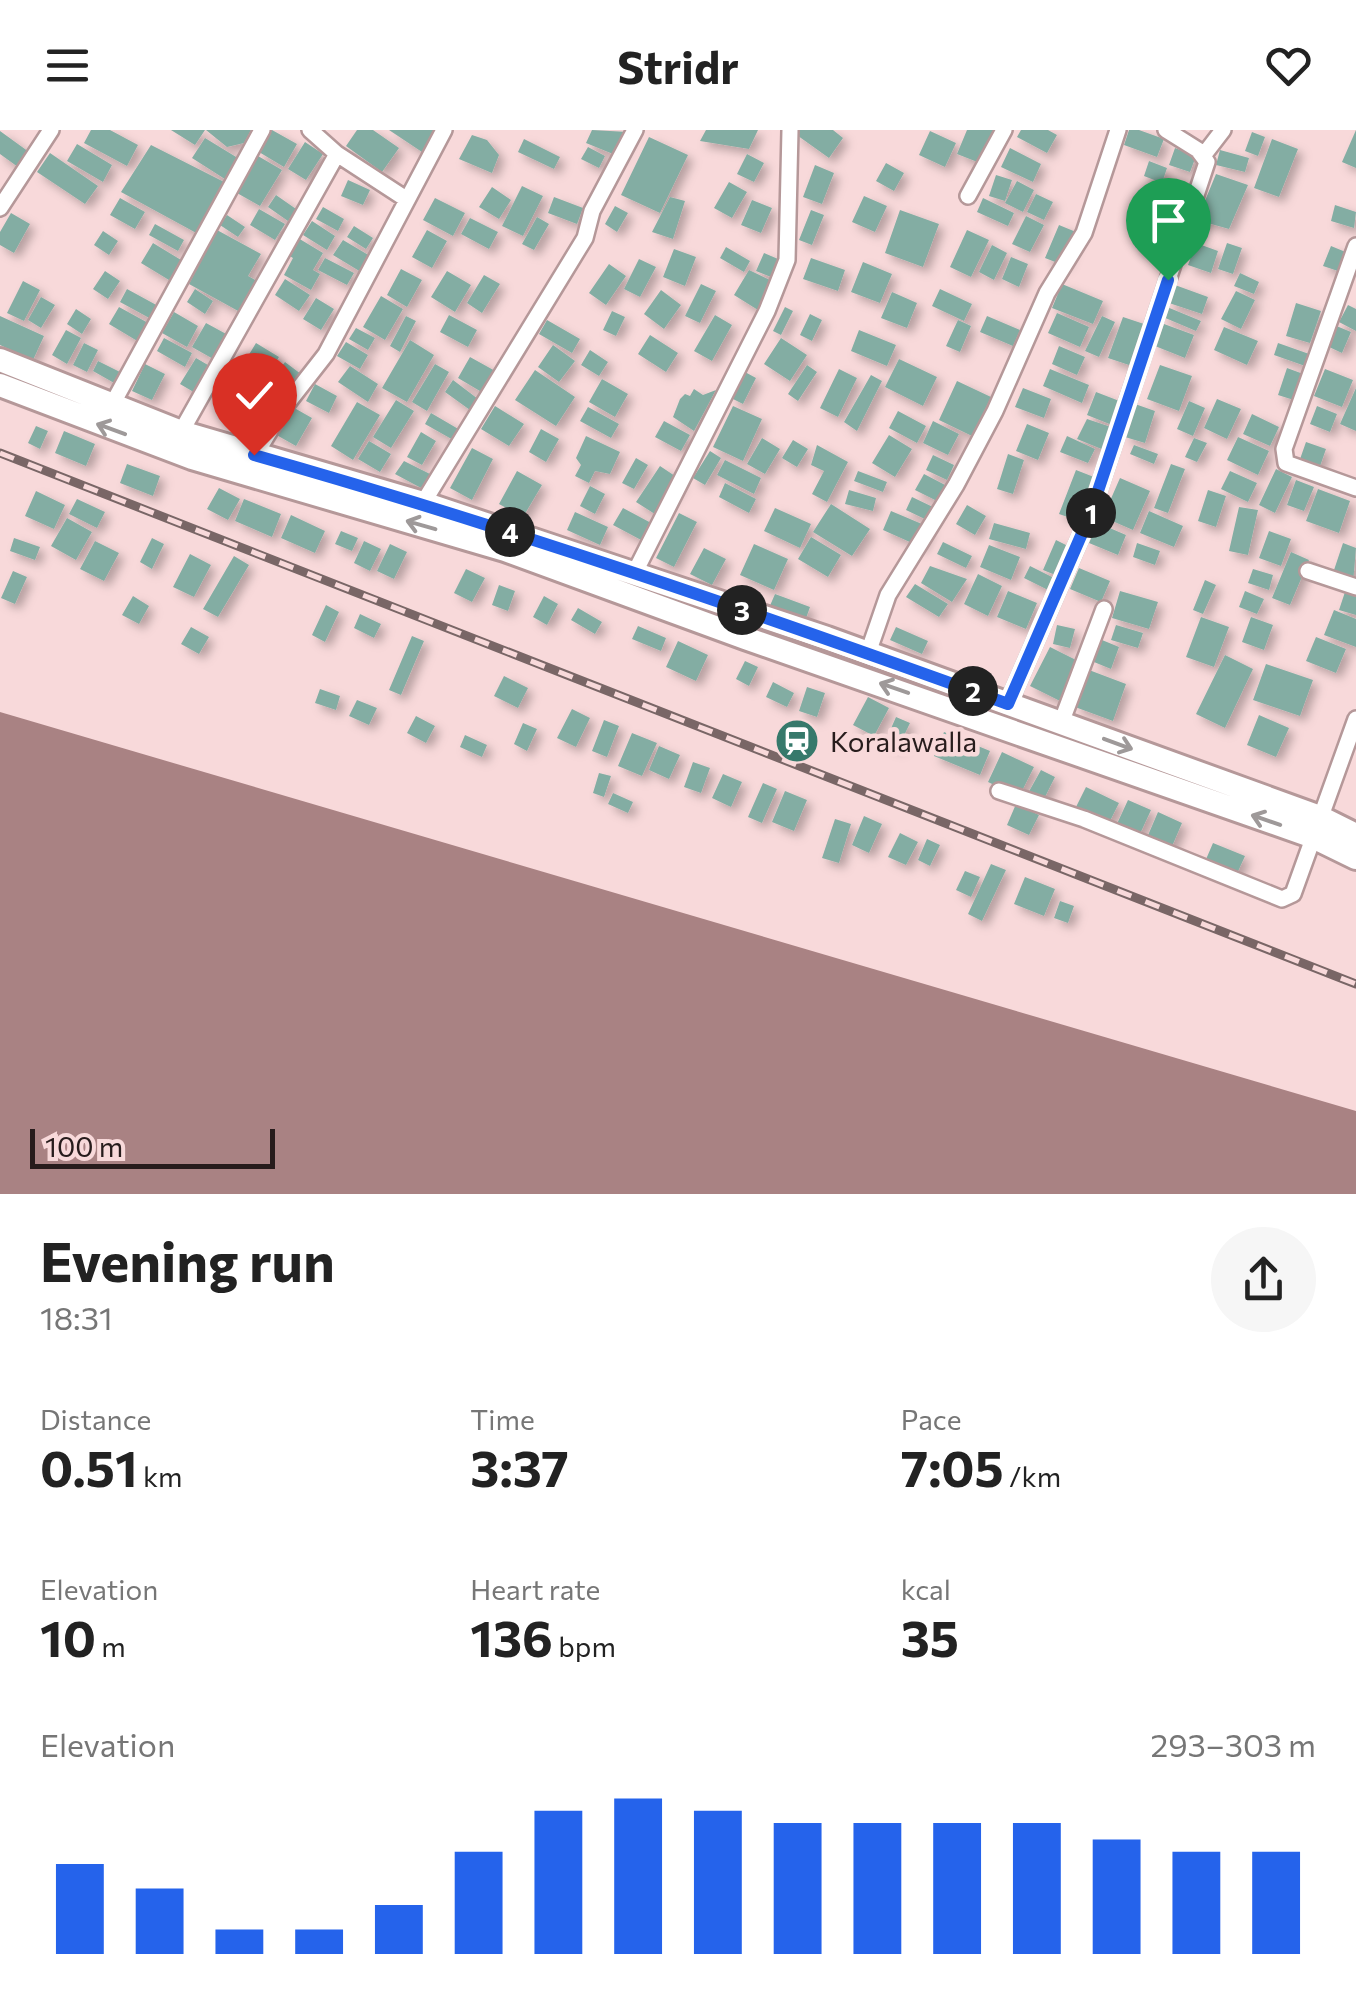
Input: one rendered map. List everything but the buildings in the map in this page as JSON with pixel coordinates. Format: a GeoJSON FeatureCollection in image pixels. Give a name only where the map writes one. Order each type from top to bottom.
{"type":"FeatureCollection","features":[{"type":"Feature","properties":{"kind":"main road"},"geometry":{"type":"LineString","coordinates":[[0,360],[181,432],[423,503],[868,653],[1061,723],[1316,826],[1356,858]]}},
{"type":"Feature","properties":{"kind":"main road"},"geometry":{"type":"LineString","coordinates":[[0,386],[192,458],[504,550],[745,638],[1316,826],[1356,835]]}},
{"type":"Feature","properties":{"kind":"street"},"geometry":{"type":"LineString","coordinates":[[0,208],[51,130]]}},
{"type":"Feature","properties":{"kind":"street"},"geometry":{"type":"LineString","coordinates":[[113,403],[262,130]]}},
{"type":"Feature","properties":{"kind":"street"},"geometry":{"type":"LineString","coordinates":[[310,130],[337,154],[406,198]]}},
{"type":"Feature","properties":{"kind":"street"},"geometry":{"type":"LineString","coordinates":[[254,455],[283,409],[326,354],[444,130]]}},
{"type":"Feature","properties":{"kind":"street"},"geometry":{"type":"LineString","coordinates":[[423,503],[584,238],[592,210],[635,130]]}},
{"type":"Feature","properties":{"kind":"street"},"geometry":{"type":"LineString","coordinates":[[634,574],[767,311],[787,260],[790,130]]}},
{"type":"Feature","properties":{"kind":"street"},"geometry":{"type":"LineString","coordinates":[[968,196],[1004,130]]}},
{"type":"Feature","properties":{"kind":"street"},"geometry":{"type":"LineString","coordinates":[[868,653],[888,596],[956,485],[995,411],[1048,293],[1084,232],[1118,130]]}},
{"type":"Feature","properties":{"kind":"street"},"geometry":{"type":"LineString","coordinates":[[1008,704],[1090,515],[1207,162],[1166,130]]}},
{"type":"Feature","properties":{"kind":"street"},"geometry":{"type":"LineString","coordinates":[[1202,156],[1223,130]]}},
{"type":"Feature","properties":{"kind":"street"},"geometry":{"type":"LineString","coordinates":[[181,432],[337,154]]}},
{"type":"Feature","properties":{"kind":"street"},"geometry":{"type":"LineString","coordinates":[[1356,246],[1284,449],[1286,463],[1356,488]]}},
{"type":"Feature","properties":{"kind":"street"},"geometry":{"type":"LineString","coordinates":[[1308,570],[1356,586]]}},
{"type":"Feature","properties":{"kind":"street"},"geometry":{"type":"LineString","coordinates":[[1061,723],[1104,610]]}},
{"type":"Feature","properties":{"kind":"street"},"geometry":{"type":"LineString","coordinates":[[999,791],[1084,820],[1282,899],[1293,894],[1356,719]]}},
{"type":"Feature","properties":{"kind":"shaded area"},"geometry":{"type":"Polygon","coordinates":[[[0,712],[1356,1111],[1356,1194],[0,1194],[0,712]]]}},
{"type":"Feature","properties":{"kind":"railway"},"geometry":{"type":"LineString","coordinates":[[0,453],[1356,984]]}},
{"type":"Feature","properties":{"kind":"place","name":"Koralawalla"},"geometry":{"type":"Point","coordinates":[797,741]}},
{"type":"Feature","properties":{"kind":"route"},"geometry":{"type":"LineString","coordinates":[[254,455],[423,503],[826,638],[1008,704],[1090,515],[1168,280]]}}]}
